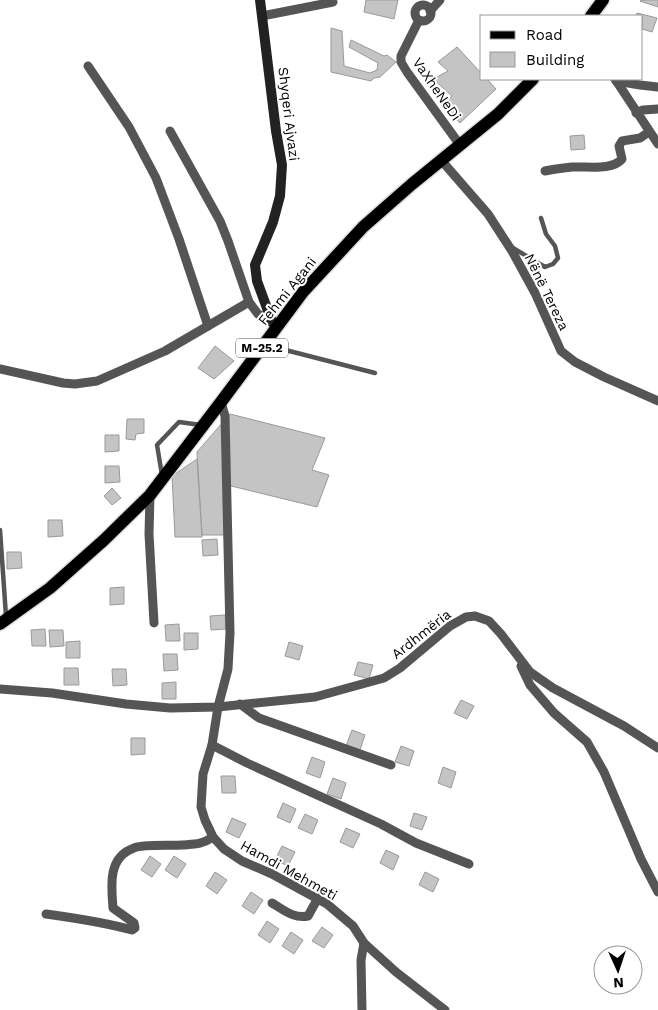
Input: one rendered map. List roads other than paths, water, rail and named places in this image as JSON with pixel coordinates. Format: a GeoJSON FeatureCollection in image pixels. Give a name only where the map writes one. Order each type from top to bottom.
{"type":"FeatureCollection","features":[{"type":"Feature","properties":{"kind":"main road"},"geometry":{"type":"LineString","coordinates":[[592,15],[604,0]]}},
{"type":"Feature","properties":{"kind":"main road","name":"Fehmi Agani"},"geometry":{"type":"LineString","coordinates":[[3,622],[50,588],[104,540],[150,495],[265,345],[275,325],[363,227],[498,114],[532,80]]}},
{"type":"Feature","properties":{"kind":"street","name":"Shyqeri Ajvazi"},"geometry":{"type":"LineString","coordinates":[[260,0],[282,165],[280,196],[273,222],[258,253],[255,265],[257,281],[275,325]]}},
{"type":"Feature","properties":{"kind":"street","name":"VaXheNeDi"},"geometry":{"type":"LineString","coordinates":[[440,0],[430,11],[431,15],[428,20],[419,20],[403,51],[401,62],[460,146]]}},
{"type":"Feature","properties":{"kind":"street"},"geometry":{"type":"LineString","coordinates":[[262,16],[333,2]]}},
{"type":"Feature","properties":{"kind":"street"},"geometry":{"type":"LineString","coordinates":[[88,66],[128,127],[156,178],[208,326]]}},
{"type":"Feature","properties":{"kind":"street"},"geometry":{"type":"LineString","coordinates":[[616,80],[640,86],[658,87]]}},
{"type":"Feature","properties":{"kind":"street"},"geometry":{"type":"LineString","coordinates":[[616,80],[658,144]]}},
{"type":"Feature","properties":{"kind":"street"},"geometry":{"type":"LineString","coordinates":[[636,113],[643,110],[658,109]]}},
{"type":"Feature","properties":{"kind":"street"},"geometry":{"type":"LineString","coordinates":[[170,131],[220,221],[248,302],[258,314],[275,325]]}},
{"type":"Feature","properties":{"kind":"street"},"geometry":{"type":"LineString","coordinates":[[545,170],[618,164],[622,159],[619,146],[622,141],[640,138],[649,132]]}},
{"type":"Feature","properties":{"kind":"street","name":"Nënë Tereza"},"geometry":{"type":"LineString","coordinates":[[441,160],[488,214],[510,247],[535,293],[561,351],[575,362],[604,377],[658,401]]}},
{"type":"Feature","properties":{"kind":"street"},"geometry":{"type":"LineString","coordinates":[[0,369],[63,383],[97,381],[165,351],[248,302]]}},
{"type":"Feature","properties":{"kind":"street","name":"Hamdi Mehmeti"},"geometry":{"type":"LineString","coordinates":[[221,402],[225,416],[230,633],[228,669],[218,707],[212,745],[203,774],[201,807],[205,820],[213,837],[224,849],[242,861],[272,874],[327,904],[353,926],[364,943],[396,972],[445,1010]]}},
{"type":"Feature","properties":{"kind":"street"},"geometry":{"type":"LineString","coordinates":[[150,495],[149,534],[154,623]]}},
{"type":"Feature","properties":{"kind":"street","name":"Ardhmëria"},"geometry":{"type":"LineString","coordinates":[[218,707],[315,697],[384,678],[400,668],[450,626],[466,617],[475,616],[489,621],[530,672],[553,688],[624,726],[658,748]]}},
{"type":"Feature","properties":{"kind":"street"},"geometry":{"type":"LineString","coordinates":[[515,652],[530,685],[554,713],[587,742],[604,772],[641,859],[658,892]]}},
{"type":"Feature","properties":{"kind":"street"},"geometry":{"type":"LineString","coordinates":[[0,689],[52,693],[126,704],[170,708],[218,707]]}},
{"type":"Feature","properties":{"kind":"street"},"geometry":{"type":"LineString","coordinates":[[240,704],[259,718],[391,765]]}},
{"type":"Feature","properties":{"kind":"street"},"geometry":{"type":"LineString","coordinates":[[212,745],[381,824],[416,843],[468,864]]}},
{"type":"Feature","properties":{"kind":"street"},"geometry":{"type":"LineString","coordinates":[[46,914],[96,921],[132,930],[135,928],[134,923],[113,908],[114,867],[118,857],[135,847],[203,844],[213,837]]}},
{"type":"Feature","properties":{"kind":"street"},"geometry":{"type":"LineString","coordinates":[[272,903],[292,915],[302,918],[308,916],[318,898]]}},
{"type":"Feature","properties":{"kind":"street"},"geometry":{"type":"LineString","coordinates":[[362,1010],[361,960],[364,943]]}},
{"type":"Feature","properties":{"kind":"lane"},"geometry":{"type":"LineString","coordinates":[[510,247],[545,267],[553,264],[558,258],[555,246],[546,234],[541,218]]}},
{"type":"Feature","properties":{"kind":"lane"},"geometry":{"type":"LineString","coordinates":[[265,345],[375,373]]}},
{"type":"Feature","properties":{"kind":"lane"},"geometry":{"type":"LineString","coordinates":[[162,478],[157,445],[179,422],[202,426]]}},
{"type":"Feature","properties":{"kind":"lane"},"geometry":{"type":"LineString","coordinates":[[0,530],[3,622]]}}]}
